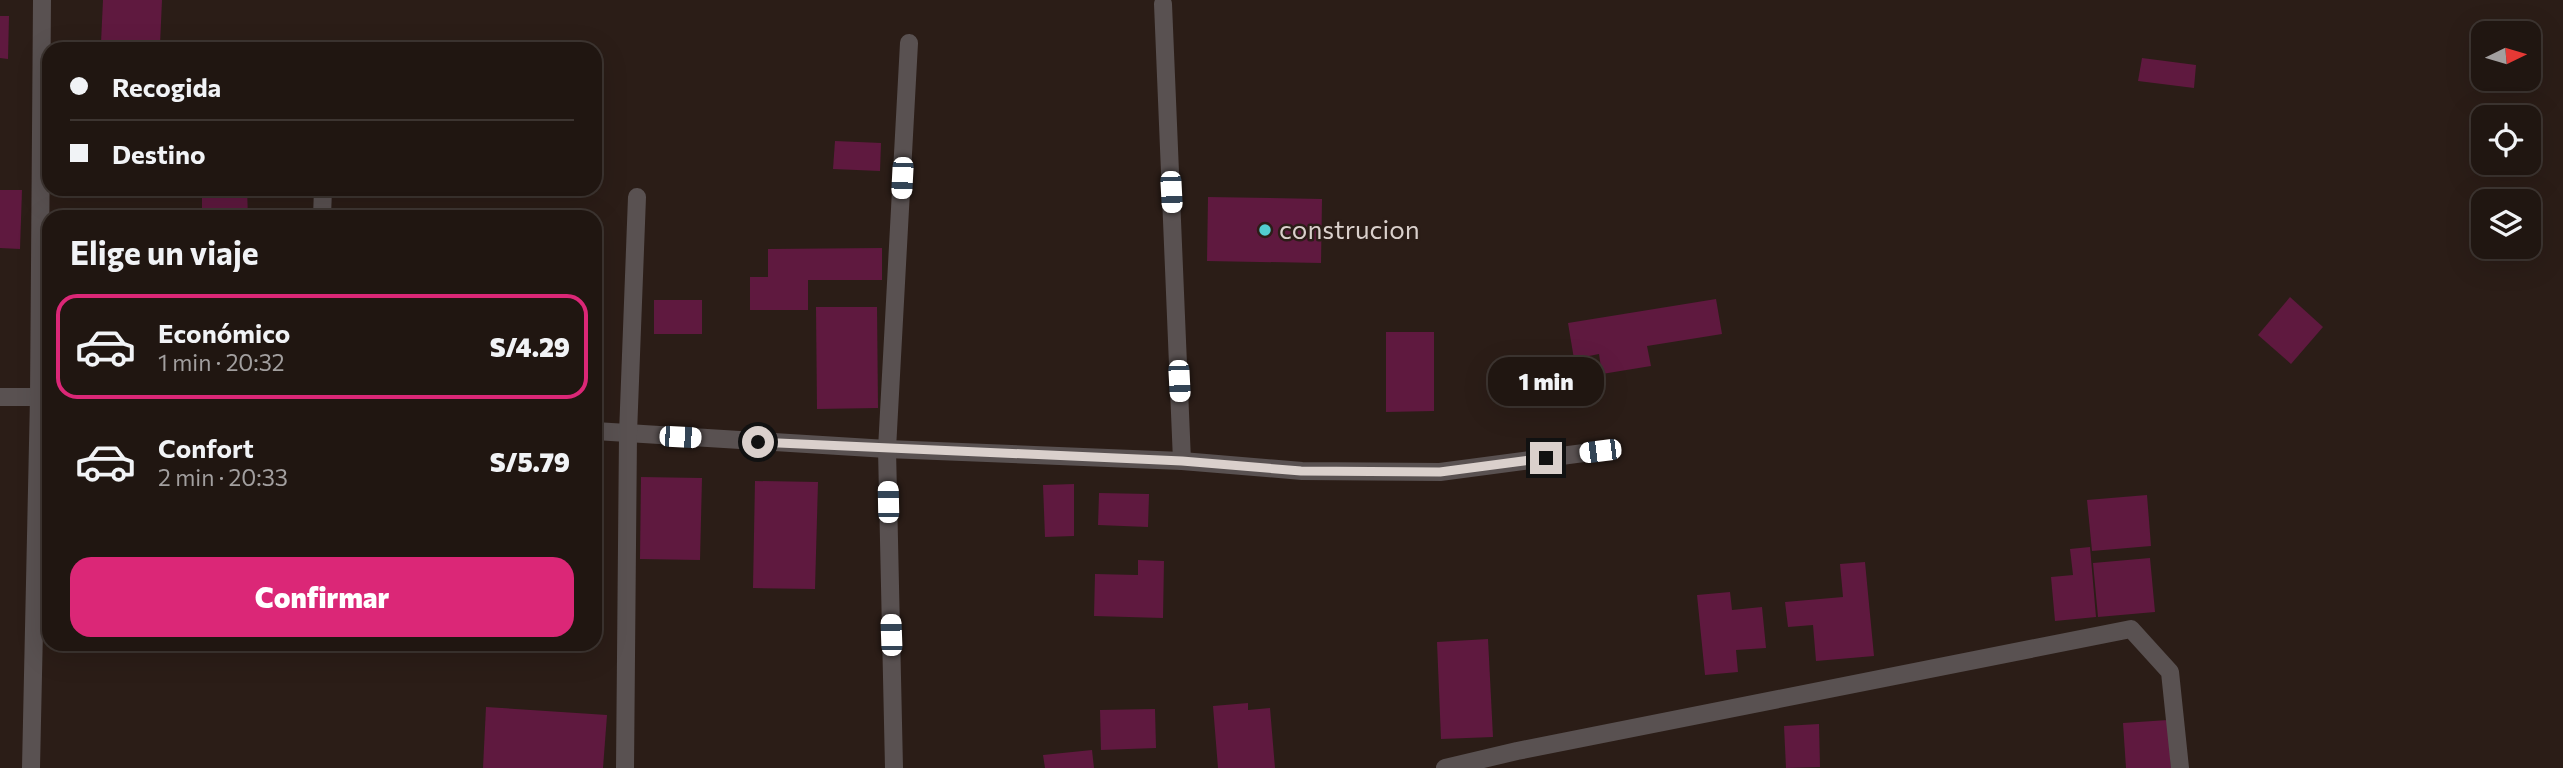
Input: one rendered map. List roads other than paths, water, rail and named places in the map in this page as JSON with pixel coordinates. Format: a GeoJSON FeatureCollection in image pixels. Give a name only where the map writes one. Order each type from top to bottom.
{"type":"FeatureCollection","features":[{"type":"Feature","properties":{"kind":"street"},"geometry":{"type":"LineString","coordinates":[[42,0],[42,42]]}},
{"type":"Feature","properties":{"kind":"street"},"geometry":{"type":"LineString","coordinates":[[1163,4],[1182,461]]}},
{"type":"Feature","properties":{"kind":"street"},"geometry":{"type":"LineString","coordinates":[[894,768],[887,449],[909,43]]}},
{"type":"Feature","properties":{"kind":"street"},"geometry":{"type":"LineString","coordinates":[[625,768],[628,434],[638,197]]}},
{"type":"Feature","properties":{"kind":"street"},"geometry":{"type":"LineString","coordinates":[[0,397],[42,397]]}},
{"type":"Feature","properties":{"kind":"street"},"geometry":{"type":"LineString","coordinates":[[602,431],[887,449],[1182,461],[1301,471],[1440,472],[1600,451]]}},
{"type":"Feature","properties":{"kind":"street"},"geometry":{"type":"LineString","coordinates":[[31,768],[42,454]]}},
{"type":"Feature","properties":{"kind":"street"},"geometry":{"type":"LineString","coordinates":[[1445,768],[1517,751],[2131,629],[2170,672],[2180,768]]}},
{"type":"Feature","properties":{"kind":"place","name":"construcion"},"geometry":{"type":"Point","coordinates":[1265,230]}}]}
